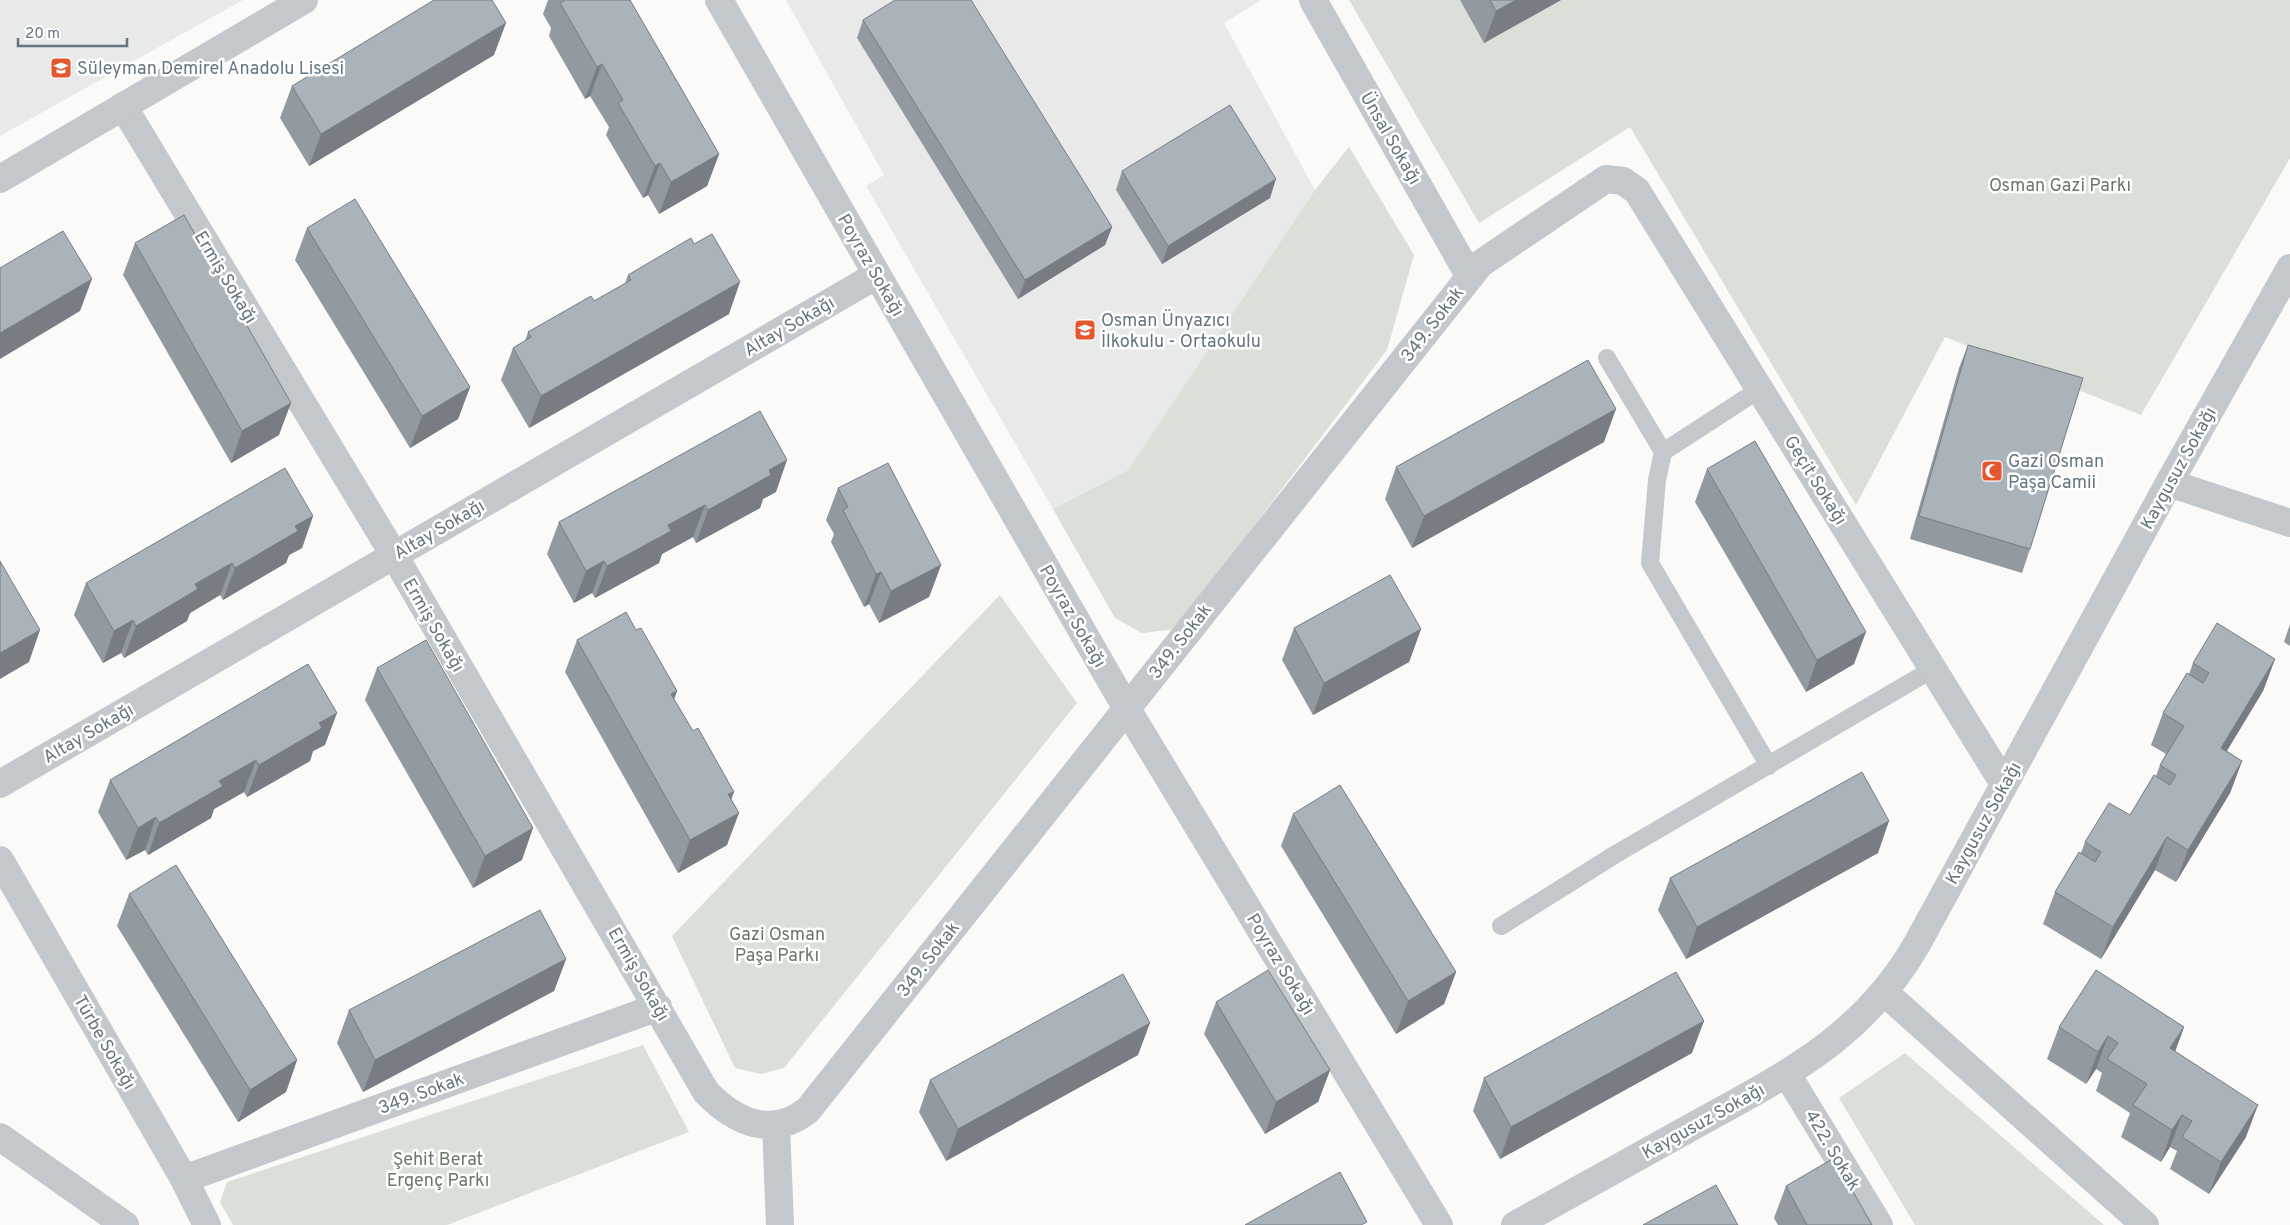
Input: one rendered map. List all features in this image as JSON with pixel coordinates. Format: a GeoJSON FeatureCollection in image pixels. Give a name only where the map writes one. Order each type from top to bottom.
{"type":"FeatureCollection","features":[{"type":"Feature","properties":{"kind":"street"},"geometry":{"type":"LineString","coordinates":[[0,179],[304,0]]}},
{"type":"Feature","properties":{"kind":"street","name":"Poyraz Sokağı"},"geometry":{"type":"LineString","coordinates":[[719,0],[1127,709],[1439,1225]]}},
{"type":"Feature","properties":{"kind":"street","name":"Ünsal Sokağı"},"geometry":{"type":"LineString","coordinates":[[1313,0],[1470,277]]}},
{"type":"Feature","properties":{"kind":"street","name":"Ermiş Sokağı"},"geometry":{"type":"LineString","coordinates":[[123,106],[394,556],[706,1092],[729,1112],[744,1121],[768,1125]]}},
{"type":"Feature","properties":{"kind":"street","name":"349. Sokak"},"geometry":{"type":"LineString","coordinates":[[768,1125],[793,1121],[808,1110],[1480,264],[1606,179],[1623,181]]}},
{"type":"Feature","properties":{"kind":"street","name":"Geçit Sokağı"},"geometry":{"type":"LineString","coordinates":[[1623,181],[1637,191],[2004,784]]}},
{"type":"Feature","properties":{"kind":"street","name":"Kaygusuz Sokağı"},"geometry":{"type":"LineString","coordinates":[[1515,1225],[1787,1074],[1835,1041],[1884,992],[1913,951],[2169,483],[2290,268]]}},
{"type":"Feature","properties":{"kind":"street","name":"Altay Sokağı"},"geometry":{"type":"LineString","coordinates":[[0,784],[877,275]]}},
{"type":"Feature","properties":{"kind":"street"},"geometry":{"type":"LineString","coordinates":[[2169,483],[2290,522]]}},
{"type":"Feature","properties":{"kind":"street","name":"Türbe Sokağı"},"geometry":{"type":"LineString","coordinates":[[0,860],[184,1179],[207,1225]]}},
{"type":"Feature","properties":{"kind":"street"},"geometry":{"type":"LineString","coordinates":[[1884,992],[2145,1225]]}},
{"type":"Feature","properties":{"kind":"street","name":"349. Sokak"},"geometry":{"type":"LineString","coordinates":[[184,1179],[658,1007]]}},
{"type":"Feature","properties":{"kind":"street","name":"422. Sokak"},"geometry":{"type":"LineString","coordinates":[[1787,1074],[1879,1225]]}},
{"type":"Feature","properties":{"kind":"street"},"geometry":{"type":"LineString","coordinates":[[768,1125],[780,1225]]}},
{"type":"Feature","properties":{"kind":"street"},"geometry":{"type":"LineString","coordinates":[[0,1137],[125,1225]]}},
{"type":"Feature","properties":{"kind":"lane"},"geometry":{"type":"LineString","coordinates":[[1608,358],[1663,452],[1657,480],[1650,563],[1769,766]]}},
{"type":"Feature","properties":{"kind":"lane"},"geometry":{"type":"LineString","coordinates":[[1663,452],[1760,389]]}},
{"type":"Feature","properties":{"kind":"lane"},"geometry":{"type":"LineString","coordinates":[[1502,926],[1616,854],[1933,669]]}},
{"type":"Feature","properties":{"kind":"shaded area","name":"Süleyman Demirel Anadolu Lisesi"},"geometry":{"type":"Polygon","coordinates":[[[0,0],[243,0],[0,136],[0,0]]]}},
{"type":"Feature","properties":{"kind":"shaded area","name":"Osman Ünyazıcı İlkokulu - Ortaokulu"},"geometry":{"type":"Polygon","coordinates":[[[786,0],[1261,0],[1224,23],[1315,190],[1128,470],[1053,509],[866,186],[884,175],[786,0]]]}},
{"type":"Feature","properties":{"kind":"green space","name":"Osman Gazi Parkı"},"geometry":{"type":"Polygon","coordinates":[[[1349,0],[2290,0],[2290,158],[2141,415],[1945,337],[1856,505],[1630,127],[1479,223],[1349,0]]]}},
{"type":"Feature","properties":{"kind":"green space"},"geometry":{"type":"Polygon","coordinates":[[[1349,147],[1414,255],[1387,350],[1176,629],[1142,633],[1115,618],[1053,509],[1128,470],[1315,190],[1349,147]]]}},
{"type":"Feature","properties":{"kind":"green space","name":"Gazi Osman Paşa Parkı"},"geometry":{"type":"Polygon","coordinates":[[[1000,595],[1077,703],[784,1068],[761,1074],[735,1068],[672,936],[1000,595]]]}},
{"type":"Feature","properties":{"kind":"green space","name":"Şehit Berat Ergenç Parkı"},"geometry":{"type":"Polygon","coordinates":[[[643,1045],[689,1132],[447,1225],[233,1225],[220,1202],[227,1182],[643,1045]]]}},
{"type":"Feature","properties":{"kind":"green space"},"geometry":{"type":"Polygon","coordinates":[[[1905,1053],[2104,1225],[1915,1225],[1839,1098],[1905,1053]]]}},
{"type":"Feature","properties":{"kind":"building"},"geometry":{"type":"Polygon","coordinates":[[[434,0],[492,0],[506,23],[321,134],[292,86],[434,0]]]}},
{"type":"Feature","properties":{"kind":"building"},"geometry":{"type":"Polygon","coordinates":[[[565,0],[630,0],[719,154],[671,182],[660,163],[655,166],[618,103],[623,100],[602,64],[597,67],[560,3],[565,0]]]}},
{"type":"Feature","properties":{"kind":"building"},"geometry":{"type":"Polygon","coordinates":[[[895,0],[971,0],[1112,227],[1025,280],[863,20],[895,0]]]}},
{"type":"Feature","properties":{"kind":"building"},"geometry":{"type":"Polygon","coordinates":[[[1490,0],[1516,0],[1496,11],[1490,0]]]}},
{"type":"Feature","properties":{"kind":"building"},"geometry":{"type":"Polygon","coordinates":[[[1230,105],[1276,179],[1168,246],[1122,171],[1230,105]]]}},
{"type":"Feature","properties":{"kind":"building"},"geometry":{"type":"Polygon","coordinates":[[[355,199],[470,387],[422,416],[307,228],[355,199]]]}},
{"type":"Feature","properties":{"kind":"building"},"geometry":{"type":"Polygon","coordinates":[[[184,215],[291,403],[242,431],[135,243],[184,215]]]}},
{"type":"Feature","properties":{"kind":"building"},"geometry":{"type":"Polygon","coordinates":[[[63,231],[92,279],[0,333],[0,268],[63,231]]]}},
{"type":"Feature","properties":{"kind":"building"},"geometry":{"type":"Polygon","coordinates":[[[712,234],[740,282],[541,396],[513,348],[531,337],[528,332],[591,296],[594,301],[631,280],[628,275],[691,238],[694,244],[712,234]]]}},
{"type":"Feature","properties":{"kind":"building","name":"Gazi Osman Paşa Camii"},"geometry":{"type":"Polygon","coordinates":[[[1968,345],[2083,378],[2030,549],[1919,516],[1968,345]]]}},
{"type":"Feature","properties":{"kind":"building"},"geometry":{"type":"Polygon","coordinates":[[[1588,360],[1616,409],[1424,516],[1396,467],[1588,360]]]}},
{"type":"Feature","properties":{"kind":"building"},"geometry":{"type":"Polygon","coordinates":[[[760,411],[787,460],[769,470],[771,475],[708,510],[705,505],[668,525],[671,531],[607,566],[604,561],[586,571],[559,522],[760,411]]]}},
{"type":"Feature","properties":{"kind":"building"},"geometry":{"type":"Polygon","coordinates":[[[1755,441],[1866,632],[1817,660],[1707,469],[1755,441]]]}},
{"type":"Feature","properties":{"kind":"building"},"geometry":{"type":"Polygon","coordinates":[[[888,463],[941,565],[891,591],[881,572],[876,574],[843,510],[848,507],[838,488],[888,463]]]}},
{"type":"Feature","properties":{"kind":"building"},"geometry":{"type":"Polygon","coordinates":[[[285,468],[313,516],[295,526],[298,531],[235,568],[232,563],[195,584],[198,589],[136,626],[133,620],[114,631],[86,583],[285,468]]]}},
{"type":"Feature","properties":{"kind":"building"},"geometry":{"type":"Polygon","coordinates":[[[0,561],[40,630],[0,653],[0,561]]]}},
{"type":"Feature","properties":{"kind":"building"},"geometry":{"type":"Polygon","coordinates":[[[1390,575],[1421,629],[1324,683],[1294,628],[1390,575]]]}},
{"type":"Feature","properties":{"kind":"building"},"geometry":{"type":"Polygon","coordinates":[[[626,612],[636,630],[641,628],[677,691],[671,694],[693,731],[698,728],[734,792],[728,794],[739,813],[690,840],[577,640],[626,612]]]}},
{"type":"Feature","properties":{"kind":"building"},"geometry":{"type":"Polygon","coordinates":[[[2217,623],[2275,659],[2221,748],[2242,761],[2188,850],[2167,837],[2113,927],[2055,892],[2079,852],[2095,862],[2101,852],[2085,842],[2109,803],[2130,815],[2154,775],[2170,785],[2176,775],[2160,765],[2184,726],[2163,713],[2187,673],[2203,683],[2209,673],[2193,663],[2217,623]]]}},
{"type":"Feature","properties":{"kind":"building"},"geometry":{"type":"Polygon","coordinates":[[[426,640],[533,828],[485,856],[377,668],[426,640]]]}},
{"type":"Feature","properties":{"kind":"building"},"geometry":{"type":"Polygon","coordinates":[[[308,664],[337,713],[319,723],[322,728],[259,765],[256,760],[219,781],[223,786],[159,823],[156,817],[138,828],[110,780],[308,664]]]}},
{"type":"Feature","properties":{"kind":"building"},"geometry":{"type":"Polygon","coordinates":[[[1862,772],[1889,821],[1697,927],[1670,878],[1862,772]]]}},
{"type":"Feature","properties":{"kind":"building"},"geometry":{"type":"Polygon","coordinates":[[[1340,785],[1456,972],[1408,1001],[1293,814],[1340,785]]]}},
{"type":"Feature","properties":{"kind":"building"},"geometry":{"type":"Polygon","coordinates":[[[176,865],[297,1060],[250,1090],[129,894],[176,865]]]}},
{"type":"Feature","properties":{"kind":"building"},"geometry":{"type":"Polygon","coordinates":[[[540,910],[566,959],[375,1060],[349,1010],[540,910]]]}},
{"type":"Feature","properties":{"kind":"building"},"geometry":{"type":"Polygon","coordinates":[[[1268,970],[1330,1070],[1276,1102],[1216,1002],[1268,970]]]}},
{"type":"Feature","properties":{"kind":"building"},"geometry":{"type":"Polygon","coordinates":[[[2096,970],[2184,1027],[2170,1048],[2258,1105],[2221,1162],[2182,1137],[2192,1121],[2182,1115],[2172,1130],[2133,1105],[2147,1084],[2107,1059],[2118,1043],[2108,1036],[2098,1052],[2059,1027],[2096,970]]]}},
{"type":"Feature","properties":{"kind":"building"},"geometry":{"type":"Polygon","coordinates":[[[1676,972],[1704,1021],[1511,1127],[1484,1078],[1676,972]]]}},
{"type":"Feature","properties":{"kind":"building"},"geometry":{"type":"Polygon","coordinates":[[[1123,974],[1150,1023],[958,1129],[930,1080],[1123,974]]]}},
{"type":"Feature","properties":{"kind":"building"},"geometry":{"type":"Polygon","coordinates":[[[1834,1158],[1872,1225],[1807,1225],[1786,1186],[1834,1158]]]}},
{"type":"Feature","properties":{"kind":"building"},"geometry":{"type":"Polygon","coordinates":[[[1340,1172],[1367,1222],[1361,1225],[1245,1225],[1340,1172]]]}},
{"type":"Feature","properties":{"kind":"building"},"geometry":{"type":"Polygon","coordinates":[[[1716,1185],[1738,1225],[1643,1225],[1716,1185]]]}},
{"type":"Feature","properties":{"kind":"place","name":"Süleyman Demirel Anadolu Lisesi"},"geometry":{"type":"Point","coordinates":[61,68]}},
{"type":"Feature","properties":{"kind":"place","name":"Osman Ünyazıcı İlkokulu - Ortaokulu"},"geometry":{"type":"Point","coordinates":[1085,330]}},
{"type":"Feature","properties":{"kind":"place","name":"Gazi Osman Paşa Camii"},"geometry":{"type":"Point","coordinates":[1992,471]}}]}
